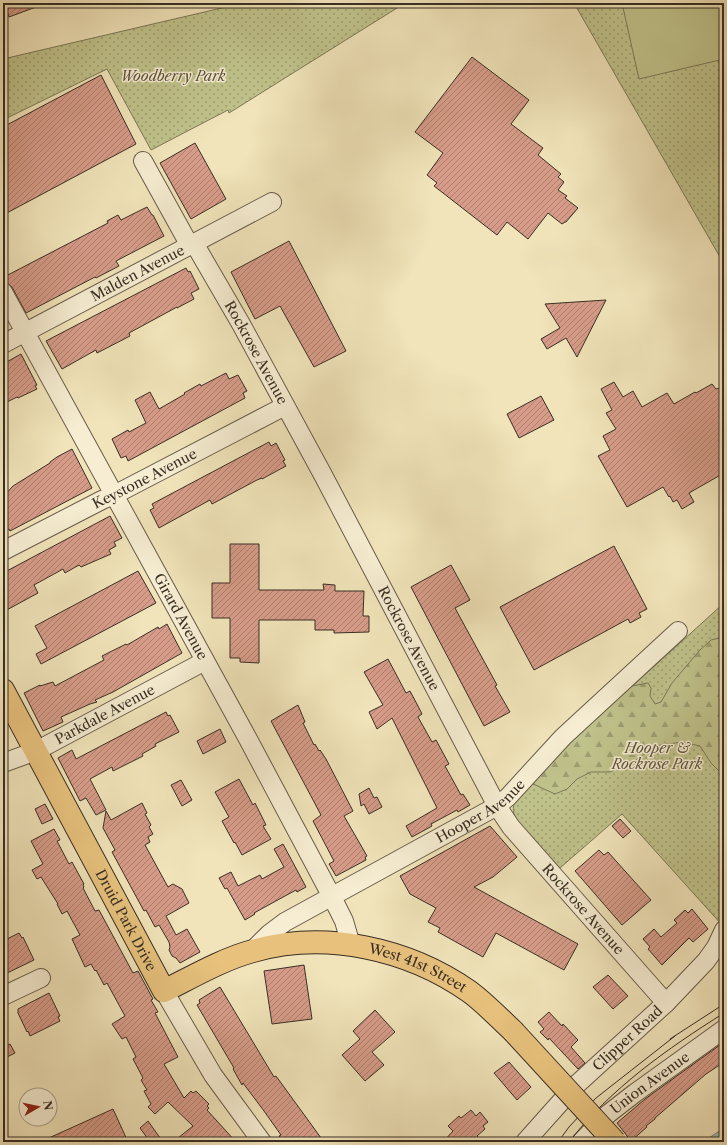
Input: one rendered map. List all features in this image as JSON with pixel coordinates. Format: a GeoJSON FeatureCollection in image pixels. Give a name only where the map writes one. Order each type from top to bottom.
{"type":"FeatureCollection","features":[{"type":"Feature","properties":{"kind":"main road","name":"Druid Park Drive"},"geometry":{"type":"LineString","coordinates":[[3,690],[164,991]]}},
{"type":"Feature","properties":{"kind":"main road","name":"West 41st Street"},"geometry":{"type":"LineString","coordinates":[[164,991],[213,967],[252,951],[276,946],[302,943],[351,945],[404,958],[451,980],[476,997],[491,1010],[513,1031],[616,1142]]}},
{"type":"Feature","properties":{"kind":"street","name":"Rockrose Avenue"},"geometry":{"type":"LineString","coordinates":[[143,161],[241,324],[375,574],[496,806],[511,827],[666,1003]]}},
{"type":"Feature","properties":{"kind":"street","name":"Malden Avenue"},"geometry":{"type":"LineString","coordinates":[[3,344],[272,202]]}},
{"type":"Feature","properties":{"kind":"street","name":"Girard Avenue"},"geometry":{"type":"LineString","coordinates":[[3,292],[332,897],[344,921],[351,945]]}},
{"type":"Feature","properties":{"kind":"street","name":"Keystone Avenue"},"geometry":{"type":"LineString","coordinates":[[3,551],[285,406]]}},
{"type":"Feature","properties":{"kind":"street","name":"Hooper Avenue"},"geometry":{"type":"LineString","coordinates":[[252,951],[268,934],[285,922],[496,806],[508,797],[563,737],[678,631]]}},
{"type":"Feature","properties":{"kind":"street","name":"Parkdale Avenue"},"geometry":{"type":"LineString","coordinates":[[3,763],[36,751],[205,661]]}},
{"type":"Feature","properties":{"kind":"street","name":"Clipper Road"},"geometry":{"type":"LineString","coordinates":[[524,1142],[575,1086],[666,1003],[706,961],[716,947],[724,930]]}},
{"type":"Feature","properties":{"kind":"street"},"geometry":{"type":"LineString","coordinates":[[3,996],[41,978]]}},
{"type":"Feature","properties":{"kind":"street","name":"Druid Park Drive"},"geometry":{"type":"LineString","coordinates":[[164,991],[210,1069],[262,1142]]}},
{"type":"Feature","properties":{"kind":"street","name":"Union Avenue"},"geometry":{"type":"LineString","coordinates":[[581,1142],[608,1114],[634,1093],[724,1029]]}},
{"type":"Feature","properties":{"kind":"green space","name":"Woodberry Park"},"geometry":{"type":"Polygon","coordinates":[[[243,3],[405,3],[229,113],[228,110],[151,150],[107,69],[3,120],[3,59],[243,3]]]}},
{"type":"Feature","properties":{"kind":"green space"},"geometry":{"type":"Polygon","coordinates":[[[574,3],[724,3],[724,264],[574,3]]]}},
{"type":"Feature","properties":{"kind":"green space"},"geometry":{"type":"Polygon","coordinates":[[[622,3],[724,3],[724,59],[639,79],[622,3]]]}},
{"type":"Feature","properties":{"kind":"green space","name":"Hooper & Rockrose Park"},"geometry":{"type":"Polygon","coordinates":[[[724,603],[724,918],[722,925],[622,814],[560,868],[518,822],[514,815],[513,808],[514,803],[564,748],[724,603]]]}},
{"type":"Feature","properties":{"kind":"green space"},"geometry":{"type":"Polygon","coordinates":[[[724,637],[724,776],[711,763],[700,746],[682,742],[655,746],[635,761],[610,772],[591,772],[577,779],[567,789],[555,794],[531,783],[564,748],[632,686],[648,683],[651,688],[650,696],[655,704],[661,702],[672,683],[700,650],[711,640],[724,637]]]}},
{"type":"Feature","properties":{"kind":"water"},"geometry":{"type":"Polygon","coordinates":[[[724,1128],[724,1142],[703,1142],[724,1128]]]}},
{"type":"Feature","properties":{"kind":"building"},"geometry":{"type":"Polygon","coordinates":[[[4,3],[44,3],[44,4],[9,17],[4,3]]]}},
{"type":"Feature","properties":{"kind":"building"},"geometry":{"type":"Polygon","coordinates":[[[472,57],[529,100],[511,124],[543,148],[538,155],[561,174],[558,177],[564,182],[558,190],[567,196],[565,198],[578,208],[566,222],[562,224],[548,213],[528,239],[507,222],[497,235],[434,186],[437,183],[427,175],[443,153],[415,132],[472,57]]]}},
{"type":"Feature","properties":{"kind":"building"},"geometry":{"type":"Polygon","coordinates":[[[101,75],[136,144],[3,215],[3,127],[101,75]]]}},
{"type":"Feature","properties":{"kind":"building"},"geometry":{"type":"Polygon","coordinates":[[[195,143],[226,199],[191,219],[160,163],[195,143]]]}},
{"type":"Feature","properties":{"kind":"building"},"geometry":{"type":"Polygon","coordinates":[[[147,207],[164,236],[116,261],[119,266],[26,313],[12,287],[7,283],[4,277],[108,223],[107,221],[118,215],[121,220],[147,207]]]}},
{"type":"Feature","properties":{"kind":"building"},"geometry":{"type":"Polygon","coordinates":[[[289,241],[346,351],[314,367],[280,306],[255,319],[231,272],[289,241]]]}},
{"type":"Feature","properties":{"kind":"building"},"geometry":{"type":"Polygon","coordinates":[[[186,268],[188,272],[190,271],[199,289],[191,293],[194,299],[129,333],[130,336],[97,353],[96,350],[62,369],[46,341],[186,268]]]}},
{"type":"Feature","properties":{"kind":"building"},"geometry":{"type":"Polygon","coordinates":[[[606,300],[577,357],[566,338],[547,349],[541,339],[560,328],[545,304],[606,300]]]}},
{"type":"Feature","properties":{"kind":"building"},"geometry":{"type":"Polygon","coordinates":[[[21,354],[37,385],[35,386],[37,389],[3,404],[3,364],[21,354]]]}},
{"type":"Feature","properties":{"kind":"building"},"geometry":{"type":"Polygon","coordinates":[[[226,373],[229,379],[238,375],[247,391],[243,393],[245,398],[128,461],[126,456],[121,458],[112,439],[128,430],[129,432],[146,423],[135,400],[150,392],[159,409],[200,384],[201,386],[226,373]]]}},
{"type":"Feature","properties":{"kind":"building"},"geometry":{"type":"Polygon","coordinates":[[[614,382],[623,397],[633,391],[642,407],[667,393],[674,404],[712,384],[716,389],[720,388],[724,395],[724,473],[689,493],[694,502],[682,509],[677,500],[673,502],[663,487],[627,507],[598,456],[610,450],[603,436],[616,429],[606,413],[612,410],[601,389],[614,382]]]}},
{"type":"Feature","properties":{"kind":"building"},"geometry":{"type":"Polygon","coordinates":[[[541,396],[554,420],[519,438],[507,414],[541,396]]]}},
{"type":"Feature","properties":{"kind":"building"},"geometry":{"type":"Polygon","coordinates":[[[269,442],[271,446],[276,443],[285,460],[283,461],[286,466],[212,504],[210,500],[159,528],[150,510],[154,508],[152,504],[269,442]]]}},
{"type":"Feature","properties":{"kind":"building"},"geometry":{"type":"Polygon","coordinates":[[[72,449],[92,488],[10,531],[9,529],[3,532],[3,497],[13,486],[72,449]]]}},
{"type":"Feature","properties":{"kind":"building"},"geometry":{"type":"Polygon","coordinates":[[[110,516],[122,538],[114,542],[116,546],[109,550],[111,554],[81,567],[79,565],[65,573],[63,569],[34,585],[38,593],[3,612],[3,573],[110,516]]]}},
{"type":"Feature","properties":{"kind":"building"},"geometry":{"type":"Polygon","coordinates":[[[230,544],[259,544],[259,590],[324,590],[323,584],[335,585],[335,591],[364,591],[363,616],[369,616],[369,632],[334,633],[334,630],[315,630],[315,620],[259,620],[259,663],[240,662],[240,658],[230,658],[230,618],[212,618],[212,583],[230,583],[230,544]]]}},
{"type":"Feature","properties":{"kind":"building"},"geometry":{"type":"Polygon","coordinates":[[[614,546],[647,609],[639,613],[641,617],[630,623],[628,619],[534,670],[500,607],[614,546]]]}},
{"type":"Feature","properties":{"kind":"building"},"geometry":{"type":"Polygon","coordinates":[[[451,565],[470,600],[455,608],[510,712],[484,726],[411,587],[451,565]]]}},
{"type":"Feature","properties":{"kind":"building"},"geometry":{"type":"Polygon","coordinates":[[[138,571],[156,603],[41,664],[36,654],[47,648],[35,626],[138,571]]]}},
{"type":"Feature","properties":{"kind":"building"},"geometry":{"type":"Polygon","coordinates":[[[167,624],[182,653],[113,692],[95,700],[97,702],[61,717],[63,722],[43,731],[24,693],[40,685],[53,682],[55,686],[104,660],[102,656],[126,644],[127,645],[158,627],[159,629],[167,624]]]}},
{"type":"Feature","properties":{"kind":"building"},"geometry":{"type":"Polygon","coordinates":[[[388,659],[406,693],[410,691],[422,714],[418,717],[432,742],[436,740],[449,764],[445,766],[461,795],[463,794],[470,805],[431,824],[432,826],[412,837],[406,826],[437,808],[392,718],[377,729],[369,712],[383,705],[364,672],[388,659]]]}},
{"type":"Feature","properties":{"kind":"building"},"geometry":{"type":"Polygon","coordinates":[[[298,705],[305,722],[303,723],[314,745],[315,744],[326,759],[353,811],[344,816],[367,856],[365,857],[366,860],[336,876],[329,864],[334,861],[313,821],[321,815],[271,721],[298,705]]]}},
{"type":"Feature","properties":{"kind":"building"},"geometry":{"type":"Polygon","coordinates":[[[166,712],[168,716],[170,715],[179,732],[155,744],[156,746],[142,754],[143,756],[113,771],[112,767],[90,779],[106,810],[96,815],[86,798],[80,801],[58,758],[72,750],[76,759],[166,712]]]}},
{"type":"Feature","properties":{"kind":"building"},"geometry":{"type":"Polygon","coordinates":[[[220,729],[226,742],[203,754],[197,741],[220,729]]]}},
{"type":"Feature","properties":{"kind":"building"},"geometry":{"type":"Polygon","coordinates":[[[239,779],[253,805],[255,803],[266,825],[263,826],[271,839],[242,855],[222,821],[229,817],[215,792],[239,779]]]}},
{"type":"Feature","properties":{"kind":"building"},"geometry":{"type":"Polygon","coordinates":[[[181,780],[192,800],[182,806],[171,785],[181,780]]]}},
{"type":"Feature","properties":{"kind":"building"},"geometry":{"type":"Polygon","coordinates":[[[369,788],[374,798],[377,797],[382,807],[369,814],[364,804],[361,806],[359,794],[369,788]]]}},
{"type":"Feature","properties":{"kind":"building"},"geometry":{"type":"Polygon","coordinates":[[[142,803],[147,813],[145,814],[151,825],[149,827],[153,834],[148,837],[150,842],[145,845],[168,887],[173,884],[182,889],[189,903],[166,916],[176,935],[187,929],[200,952],[180,963],[172,956],[169,950],[169,942],[159,925],[155,927],[146,910],[144,911],[112,852],[115,850],[103,828],[106,811],[111,820],[142,803]]]}},
{"type":"Feature","properties":{"kind":"building"},"geometry":{"type":"Polygon","coordinates":[[[45,804],[53,819],[42,824],[35,809],[45,804]]]}},
{"type":"Feature","properties":{"kind":"building"},"geometry":{"type":"Polygon","coordinates":[[[620,819],[631,831],[623,838],[612,826],[620,819]]]}},
{"type":"Feature","properties":{"kind":"building"},"geometry":{"type":"Polygon","coordinates":[[[490,826],[517,857],[493,877],[474,887],[578,944],[564,970],[496,933],[483,957],[438,932],[440,928],[428,922],[436,908],[410,894],[400,876],[490,826]]]}},
{"type":"Feature","properties":{"kind":"building"},"geometry":{"type":"Polygon","coordinates":[[[54,829],[60,840],[57,841],[69,864],[72,862],[84,884],[83,888],[95,911],[99,910],[133,973],[138,971],[153,999],[151,1000],[158,1012],[155,1013],[178,1057],[164,1064],[184,1098],[191,1091],[193,1093],[196,1091],[209,1104],[207,1106],[209,1108],[207,1110],[236,1142],[173,1142],[193,1126],[168,1102],[155,1114],[148,1107],[151,1104],[144,1091],[147,1090],[141,1080],[143,1078],[133,1059],[136,1057],[126,1037],[122,1039],[112,1024],[125,1016],[107,983],[104,985],[91,964],[85,967],[72,939],[80,935],[67,911],[62,914],[58,904],[41,877],[37,879],[32,870],[43,864],[31,841],[54,829]]]}},
{"type":"Feature","properties":{"kind":"building"},"geometry":{"type":"Polygon","coordinates":[[[283,844],[306,887],[297,892],[296,890],[254,913],[255,914],[245,920],[227,888],[225,889],[219,878],[231,872],[238,886],[260,875],[262,879],[284,867],[274,849],[283,844]]]}},
{"type":"Feature","properties":{"kind":"building"},"geometry":{"type":"Polygon","coordinates":[[[599,850],[604,855],[608,852],[651,900],[622,925],[575,871],[599,850]]]}},
{"type":"Feature","properties":{"kind":"building"},"geometry":{"type":"Polygon","coordinates":[[[692,909],[708,929],[693,942],[689,938],[662,965],[648,949],[650,947],[643,939],[654,929],[661,937],[677,923],[674,920],[685,910],[688,913],[692,909]]]}},
{"type":"Feature","properties":{"kind":"building"},"geometry":{"type":"Polygon","coordinates":[[[19,933],[22,938],[23,937],[34,960],[3,975],[3,941],[19,933]]]}},
{"type":"Feature","properties":{"kind":"building"},"geometry":{"type":"Polygon","coordinates":[[[304,965],[312,1019],[272,1024],[264,971],[304,965]]]}},
{"type":"Feature","properties":{"kind":"building"},"geometry":{"type":"Polygon","coordinates":[[[608,975],[628,996],[613,1009],[593,987],[608,975]]]}},
{"type":"Feature","properties":{"kind":"building"},"geometry":{"type":"Polygon","coordinates":[[[220,987],[274,1077],[276,1076],[324,1142],[284,1142],[279,1136],[281,1135],[264,1111],[243,1083],[242,1085],[233,1069],[234,1068],[197,1005],[200,1003],[199,1000],[220,987]]]}},
{"type":"Feature","properties":{"kind":"building"},"geometry":{"type":"Polygon","coordinates":[[[49,993],[60,1016],[58,1017],[60,1021],[30,1036],[18,1013],[18,1009],[49,993]]]}},
{"type":"Feature","properties":{"kind":"building"},"geometry":{"type":"Polygon","coordinates":[[[375,1010],[395,1032],[372,1052],[384,1065],[365,1081],[342,1055],[360,1039],[353,1031],[375,1010]]]}},
{"type":"Feature","properties":{"kind":"building"},"geometry":{"type":"Polygon","coordinates":[[[549,1012],[578,1040],[571,1047],[585,1063],[578,1069],[549,1038],[548,1040],[540,1032],[544,1029],[538,1022],[549,1012]]]}},
{"type":"Feature","properties":{"kind":"building"},"geometry":{"type":"Polygon","coordinates":[[[724,1042],[724,1062],[706,1074],[631,1141],[617,1123],[645,1099],[724,1042]]]}},
{"type":"Feature","properties":{"kind":"building"},"geometry":{"type":"Polygon","coordinates":[[[10,1044],[15,1053],[3,1059],[3,1048],[10,1044]]]}},
{"type":"Feature","properties":{"kind":"building"},"geometry":{"type":"Polygon","coordinates":[[[509,1062],[531,1087],[517,1100],[494,1073],[509,1062]]]}},
{"type":"Feature","properties":{"kind":"building"},"geometry":{"type":"Polygon","coordinates":[[[113,1109],[128,1142],[40,1142],[113,1109]]]}},
{"type":"Feature","properties":{"kind":"building"},"geometry":{"type":"Polygon","coordinates":[[[471,1110],[476,1116],[480,1112],[488,1122],[483,1126],[485,1129],[477,1136],[482,1142],[443,1142],[453,1131],[448,1126],[459,1116],[461,1118],[471,1110]]]}},
{"type":"Feature","properties":{"kind":"building"},"geometry":{"type":"Polygon","coordinates":[[[148,1121],[163,1142],[150,1142],[140,1128],[148,1121]]]}},
{"type":"Feature","properties":{"kind":"tram line"},"geometry":{"type":"LineString","coordinates":[[670,1039],[724,1004]]}},
{"type":"Feature","properties":{"kind":"tram line"},"geometry":{"type":"LineString","coordinates":[[569,1142],[585,1122],[621,1087],[661,1055],[724,1013]]}},
{"type":"Feature","properties":{"kind":"tram line"},"geometry":{"type":"LineString","coordinates":[[558,1142],[569,1127],[596,1098],[675,1036]]}}]}
